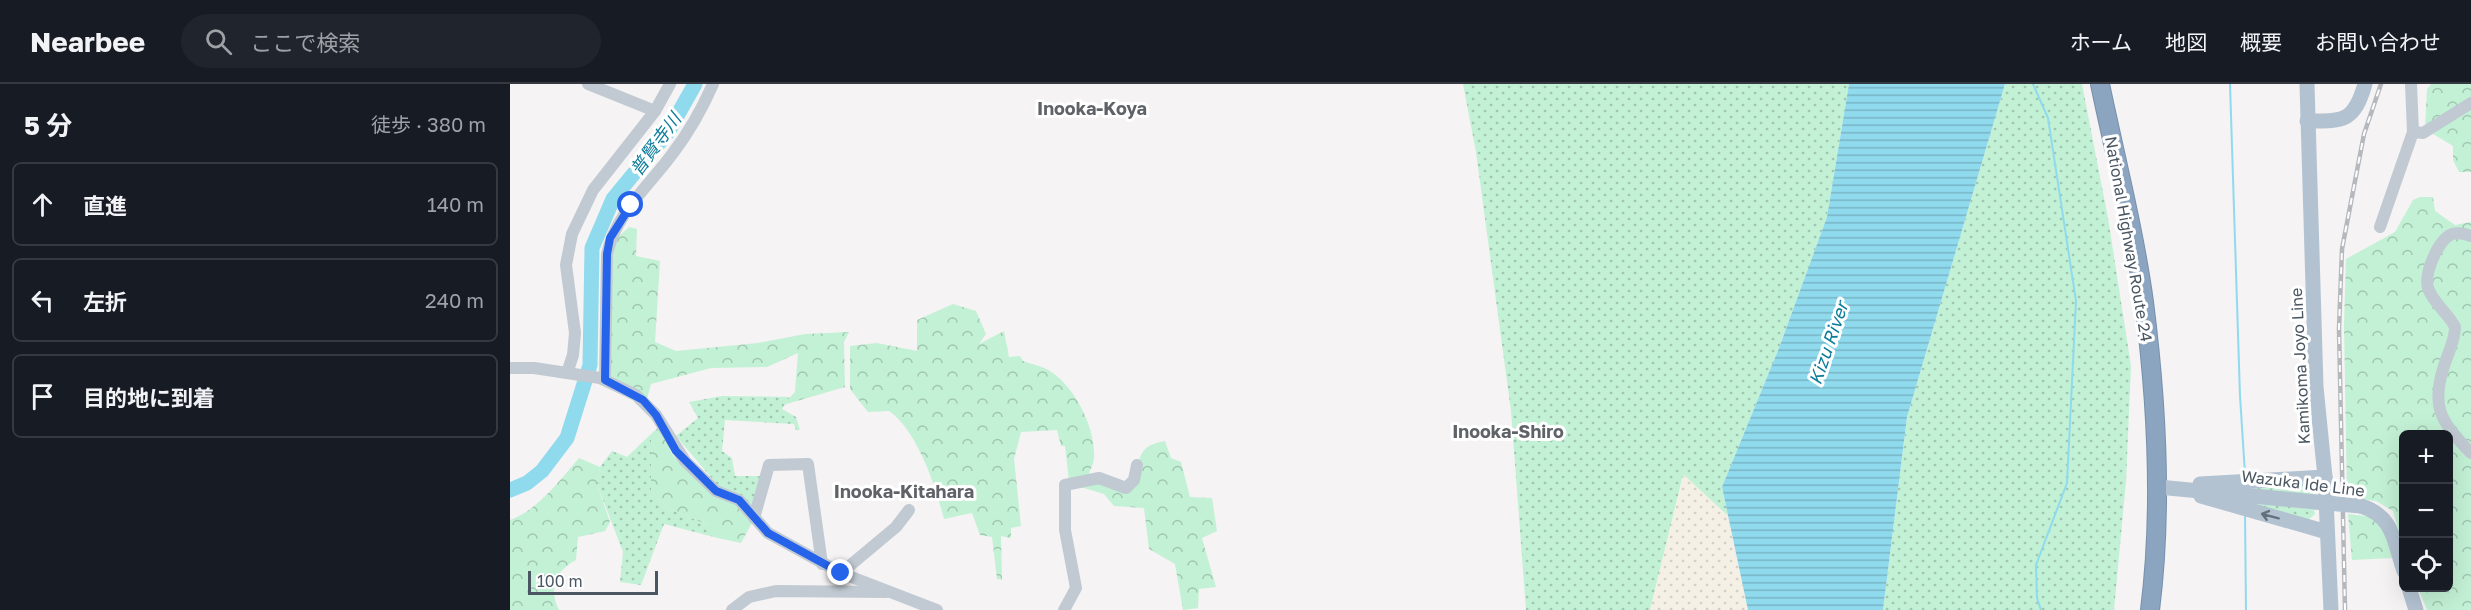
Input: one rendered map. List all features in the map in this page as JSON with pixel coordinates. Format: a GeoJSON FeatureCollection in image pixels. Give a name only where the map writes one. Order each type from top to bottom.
{"type":"FeatureCollection","features":[{"type":"Feature","properties":{"kind":"highway","name":"National Highway Route 24"},"geometry":{"type":"LineString","coordinates":[[2100,84],[2143,300],[2154,391],[2158,487],[2150,610]]}},
{"type":"Feature","properties":{"kind":"main road","name":"Kamikoma Joyo Line"},"geometry":{"type":"LineString","coordinates":[[2307,84],[2316,387],[2325,477],[2331,610]]}},
{"type":"Feature","properties":{"kind":"main road"},"geometry":{"type":"LineString","coordinates":[[2307,121],[2337,121],[2348,118],[2356,110],[2366,84]]}},
{"type":"Feature","properties":{"kind":"main road"},"geometry":{"type":"LineString","coordinates":[[2188,489],[2205,482],[2325,477]]}},
{"type":"Feature","properties":{"kind":"main road","name":"Wazuka Ide Line"},"geometry":{"type":"LineString","coordinates":[[2158,487],[2361,506],[2374,510],[2384,518],[2399,560]]}},
{"type":"Feature","properties":{"kind":"main road"},"geometry":{"type":"LineString","coordinates":[[2188,489],[2206,499],[2327,532]]}},
{"type":"Feature","properties":{"kind":"main road"},"geometry":{"type":"LineString","coordinates":[[2410,592],[2416,610]]}},
{"type":"Feature","properties":{"kind":"street"},"geometry":{"type":"LineString","coordinates":[[588,84],[655,111]]}},
{"type":"Feature","properties":{"kind":"street"},"geometry":{"type":"LineString","coordinates":[[569,373],[575,333],[566,265],[572,234],[593,190],[655,111],[670,84]]}},
{"type":"Feature","properties":{"kind":"street"},"geometry":{"type":"LineString","coordinates":[[603,379],[606,262],[610,238],[631,205],[690,129],[713,84]]}},
{"type":"Feature","properties":{"kind":"street"},"geometry":{"type":"LineString","coordinates":[[2380,226],[2413,132],[2411,84]]}},
{"type":"Feature","properties":{"kind":"street"},"geometry":{"type":"LineString","coordinates":[[2413,132],[2423,134],[2471,103]]}},
{"type":"Feature","properties":{"kind":"street"},"geometry":{"type":"LineString","coordinates":[[2471,236],[2456,233],[2449,235],[2440,245],[2427,277],[2427,284],[2431,294],[2455,327],[2452,345],[2438,387],[2436,402],[2439,416],[2471,453]]}},
{"type":"Feature","properties":{"kind":"street"},"geometry":{"type":"LineString","coordinates":[[510,368],[569,373],[603,379],[643,400],[656,415],[676,451],[685,461],[716,491],[739,500],[768,533],[841,573],[938,610]]}},
{"type":"Feature","properties":{"kind":"street"},"geometry":{"type":"LineString","coordinates":[[754,518],[769,465],[808,464],[822,564]]}},
{"type":"Feature","properties":{"kind":"street"},"geometry":{"type":"LineString","coordinates":[[1064,610],[1076,588],[1065,530],[1065,485],[1099,478],[1126,488],[1134,480],[1137,465]]}},
{"type":"Feature","properties":{"kind":"street"},"geometry":{"type":"LineString","coordinates":[[841,573],[896,527],[909,510]]}},
{"type":"Feature","properties":{"kind":"street"},"geometry":{"type":"LineString","coordinates":[[732,610],[749,597],[776,591],[837,590],[878,594],[890,592]]}},
{"type":"Feature","properties":{"kind":"green space"},"geometry":{"type":"Polygon","coordinates":[[[1463,84],[1849,84],[1827,217],[1779,348],[1722,487],[1728,516],[1683,475],[1650,610],[1526,610],[1511,411],[1476,152],[1463,84]]]}},
{"type":"Feature","properties":{"kind":"green space"},"geometry":{"type":"Polygon","coordinates":[[[2005,84],[2082,84],[2108,218],[2131,366],[2126,481],[2114,610],[1883,610],[1907,417],[2005,84]]]}},
{"type":"Feature","properties":{"kind":"green space"},"geometry":{"type":"Polygon","coordinates":[[[2431,84],[2471,84],[2471,172],[2459,172],[2453,160],[2453,146],[2425,129],[2427,89],[2431,84]]]}},
{"type":"Feature","properties":{"kind":"green space"},"geometry":{"type":"Polygon","coordinates":[[[2420,197],[2433,197],[2435,211],[2455,225],[2471,222],[2471,610],[2427,610],[2420,592],[2453,592],[2453,430],[2399,430],[2399,531],[2393,511],[2376,501],[2347,497],[2344,326],[2346,259],[2395,232],[2413,200],[2420,197]]]}},
{"type":"Feature","properties":{"kind":"green space"},"geometry":{"type":"Polygon","coordinates":[[[629,227],[637,229],[636,256],[660,261],[655,342],[676,351],[758,343],[805,334],[849,332],[844,342],[845,387],[783,405],[795,392],[798,353],[767,367],[711,368],[651,384],[647,399],[608,376],[609,259],[615,240],[629,227]]]}},
{"type":"Feature","properties":{"kind":"green space"},"geometry":{"type":"Polygon","coordinates":[[[953,304],[976,311],[986,334],[979,344],[1004,331],[1009,357],[1020,356],[1023,361],[1047,369],[1068,387],[1088,422],[1094,446],[1094,460],[1088,476],[1069,481],[1065,446],[1061,446],[1057,430],[1021,432],[1014,459],[1021,526],[1011,528],[1011,538],[1001,536],[1002,580],[997,579],[992,537],[980,535],[972,513],[944,519],[924,460],[908,431],[889,411],[868,412],[850,389],[850,346],[877,343],[917,351],[917,320],[953,304]]]}},
{"type":"Feature","properties":{"kind":"green space"},"geometry":{"type":"Polygon","coordinates":[[[722,396],[790,397],[782,409],[796,417],[800,430],[796,430],[794,424],[725,420],[722,451],[732,458],[735,476],[763,476],[753,510],[721,489],[676,436],[698,418],[689,402],[722,396]]]}},
{"type":"Feature","properties":{"kind":"green space"},"geometry":{"type":"Polygon","coordinates":[[[660,426],[672,454],[706,486],[737,503],[752,523],[741,543],[718,538],[713,527],[668,508],[651,491],[651,434],[660,426]]]}},
{"type":"Feature","properties":{"kind":"green space"},"geometry":{"type":"Polygon","coordinates":[[[651,434],[651,491],[668,508],[713,527],[718,538],[664,524],[641,585],[620,582],[623,552],[597,484],[600,467],[612,451],[627,457],[651,434]]]}},
{"type":"Feature","properties":{"kind":"green space"},"geometry":{"type":"Polygon","coordinates":[[[1165,441],[1171,458],[1181,462],[1190,497],[1212,498],[1217,531],[1202,538],[1216,587],[1199,589],[1198,608],[1183,610],[1175,564],[1149,549],[1144,508],[1114,506],[1104,494],[1074,485],[1090,480],[1135,484],[1139,461],[1144,450],[1165,441]]]}},
{"type":"Feature","properties":{"kind":"green space"},"geometry":{"type":"Polygon","coordinates":[[[579,458],[600,467],[597,484],[610,522],[605,531],[578,537],[576,560],[563,569],[554,588],[559,610],[510,610],[510,520],[520,516],[539,502],[579,458]]]}},
{"type":"Feature","properties":{"kind":"green space"},"geometry":{"type":"Polygon","coordinates":[[[2213,484],[2308,485],[2316,498],[2213,484]]]}},
{"type":"Feature","properties":{"kind":"green space"},"geometry":{"type":"Polygon","coordinates":[[[2240,501],[2314,509],[2315,514],[2307,521],[2240,501]]]}},
{"type":"Feature","properties":{"kind":"green space"},"geometry":{"type":"Polygon","coordinates":[[[2348,514],[2374,517],[2388,539],[2393,558],[2352,560],[2348,514]]]}},
{"type":"Feature","properties":{"kind":"sand"},"geometry":{"type":"Polygon","coordinates":[[[1684,475],[1728,516],[1748,610],[1650,610],[1684,475]]]}},
{"type":"Feature","properties":{"kind":"water","name":"Kizu River"},"geometry":{"type":"Polygon","coordinates":[[[1849,84],[2005,84],[1907,417],[1883,610],[1748,610],[1722,487],[1779,348],[1827,217],[1849,84]]]}},
{"type":"Feature","properties":{"kind":"waterway","name":"普賢寺川"},"geometry":{"type":"LineString","coordinates":[[510,490],[527,483],[542,471],[567,438],[590,365],[592,248],[613,199],[668,132],[695,84]]}},
{"type":"Feature","properties":{"kind":"waterway"},"geometry":{"type":"LineString","coordinates":[[2033,84],[2048,118],[2076,301],[2067,483],[2036,565],[2037,598],[2041,610]]}},
{"type":"Feature","properties":{"kind":"waterway"},"geometry":{"type":"LineString","coordinates":[[2230,84],[2240,396],[2245,474]]}},
{"type":"Feature","properties":{"kind":"waterway"},"geometry":{"type":"LineString","coordinates":[[2245,515],[2246,610]]}},
{"type":"Feature","properties":{"kind":"railway"},"geometry":{"type":"LineString","coordinates":[[2345,610],[2339,329],[2342,249],[2364,134],[2381,84]]}},
{"type":"Feature","properties":{"kind":"district","name":"Inooka-Koya"},"geometry":{"type":"Point","coordinates":[1092,108]}},
{"type":"Feature","properties":{"kind":"district","name":"Inooka-Shiro"},"geometry":{"type":"Point","coordinates":[1508,431]}},
{"type":"Feature","properties":{"kind":"district","name":"Inooka-Kitahara"},"geometry":{"type":"Point","coordinates":[904,491]}},
{"type":"Feature","properties":{"kind":"route"},"geometry":{"type":"LineString","coordinates":[[631,205],[610,238],[607,254],[605,380],[643,400],[656,415],[676,451],[716,491],[739,500],[768,533],[795,550],[841,573]]}}]}
